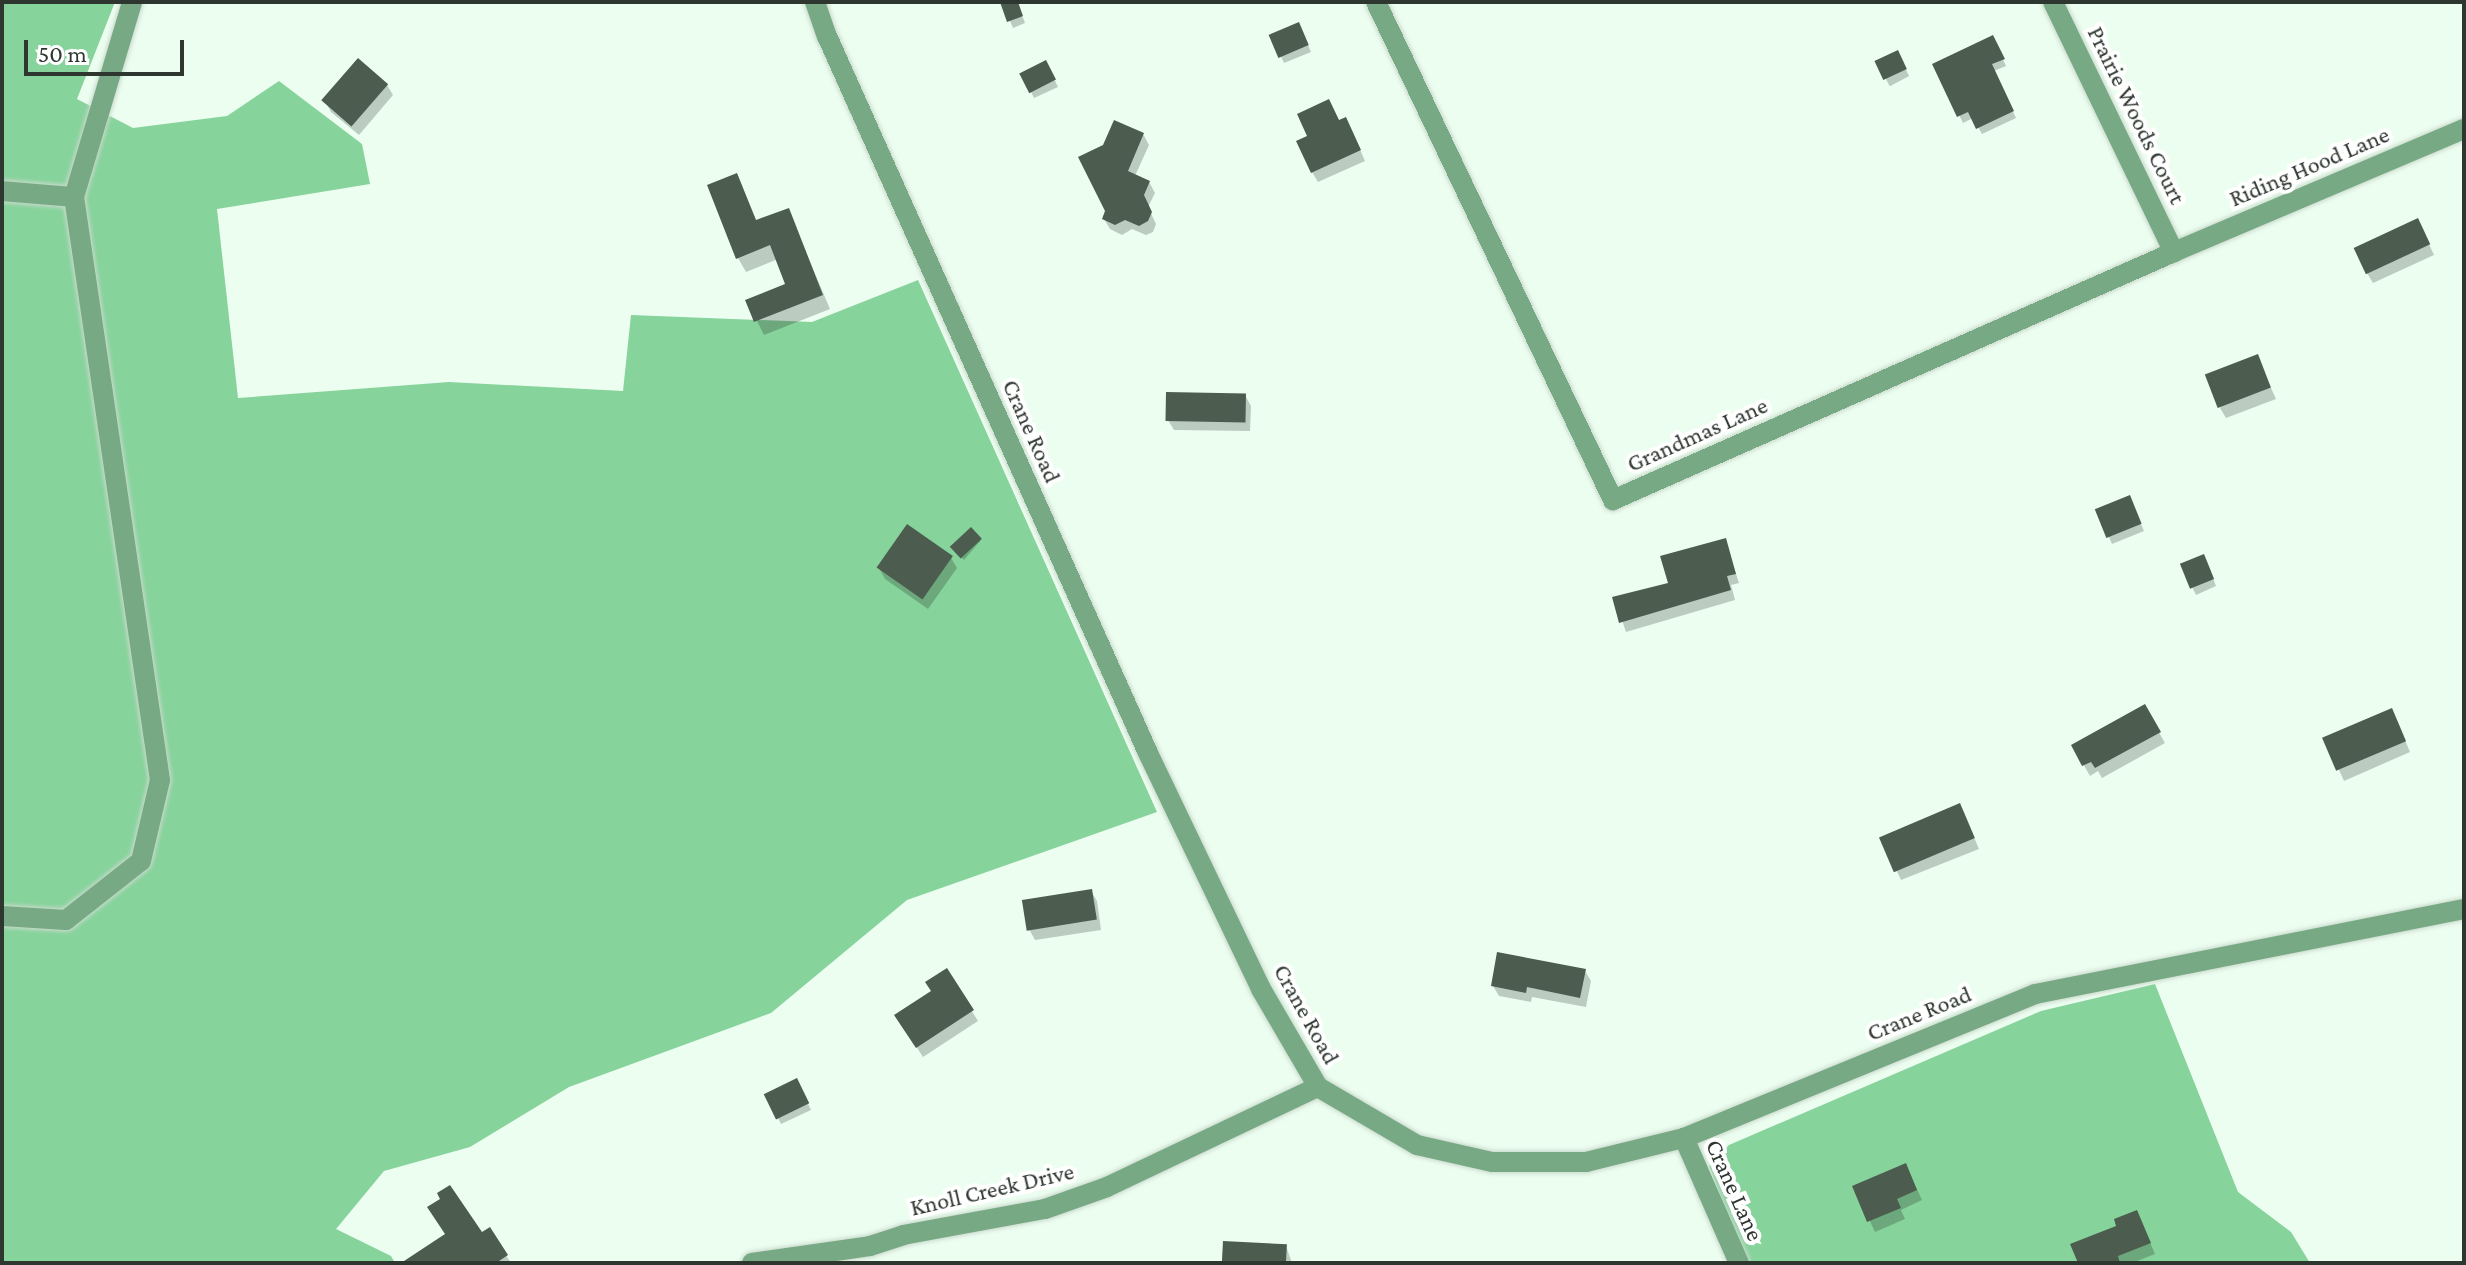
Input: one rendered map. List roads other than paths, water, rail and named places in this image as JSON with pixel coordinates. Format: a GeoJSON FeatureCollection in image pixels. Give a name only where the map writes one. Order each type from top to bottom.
{"type":"FeatureCollection","features":[{"type":"Feature","properties":{"kind":"street"},"geometry":{"type":"LineString","coordinates":[[2,916],[66,920],[141,861],[160,780],[74,197],[132,2]]}},
{"type":"Feature","properties":{"kind":"street","name":"Crane Road"},"geometry":{"type":"LineString","coordinates":[[815,2],[827,36],[1148,753],[1261,989],[1318,1087],[1417,1145],[1492,1162],[1586,1162],[1684,1138],[2035,994],[2464,909]]}},
{"type":"Feature","properties":{"kind":"street","name":"Grandmas Lane"},"geometry":{"type":"LineString","coordinates":[[1376,2],[1613,500],[2174,252]]}},
{"type":"Feature","properties":{"kind":"street","name":"Prairie Woods Court"},"geometry":{"type":"LineString","coordinates":[[2053,2],[2174,252]]}},
{"type":"Feature","properties":{"kind":"street","name":"Riding Hood Lane"},"geometry":{"type":"LineString","coordinates":[[2174,252],[2464,129]]}},
{"type":"Feature","properties":{"kind":"street"},"geometry":{"type":"LineString","coordinates":[[2,191],[74,197]]}},
{"type":"Feature","properties":{"kind":"street","name":"Knoll Creek Drive"},"geometry":{"type":"LineString","coordinates":[[752,1263],[870,1246],[903,1235],[1045,1209],[1107,1187],[1318,1087]]}},
{"type":"Feature","properties":{"kind":"street","name":"Crane Lane"},"geometry":{"type":"LineString","coordinates":[[1684,1138],[1739,1263]]}}]}
